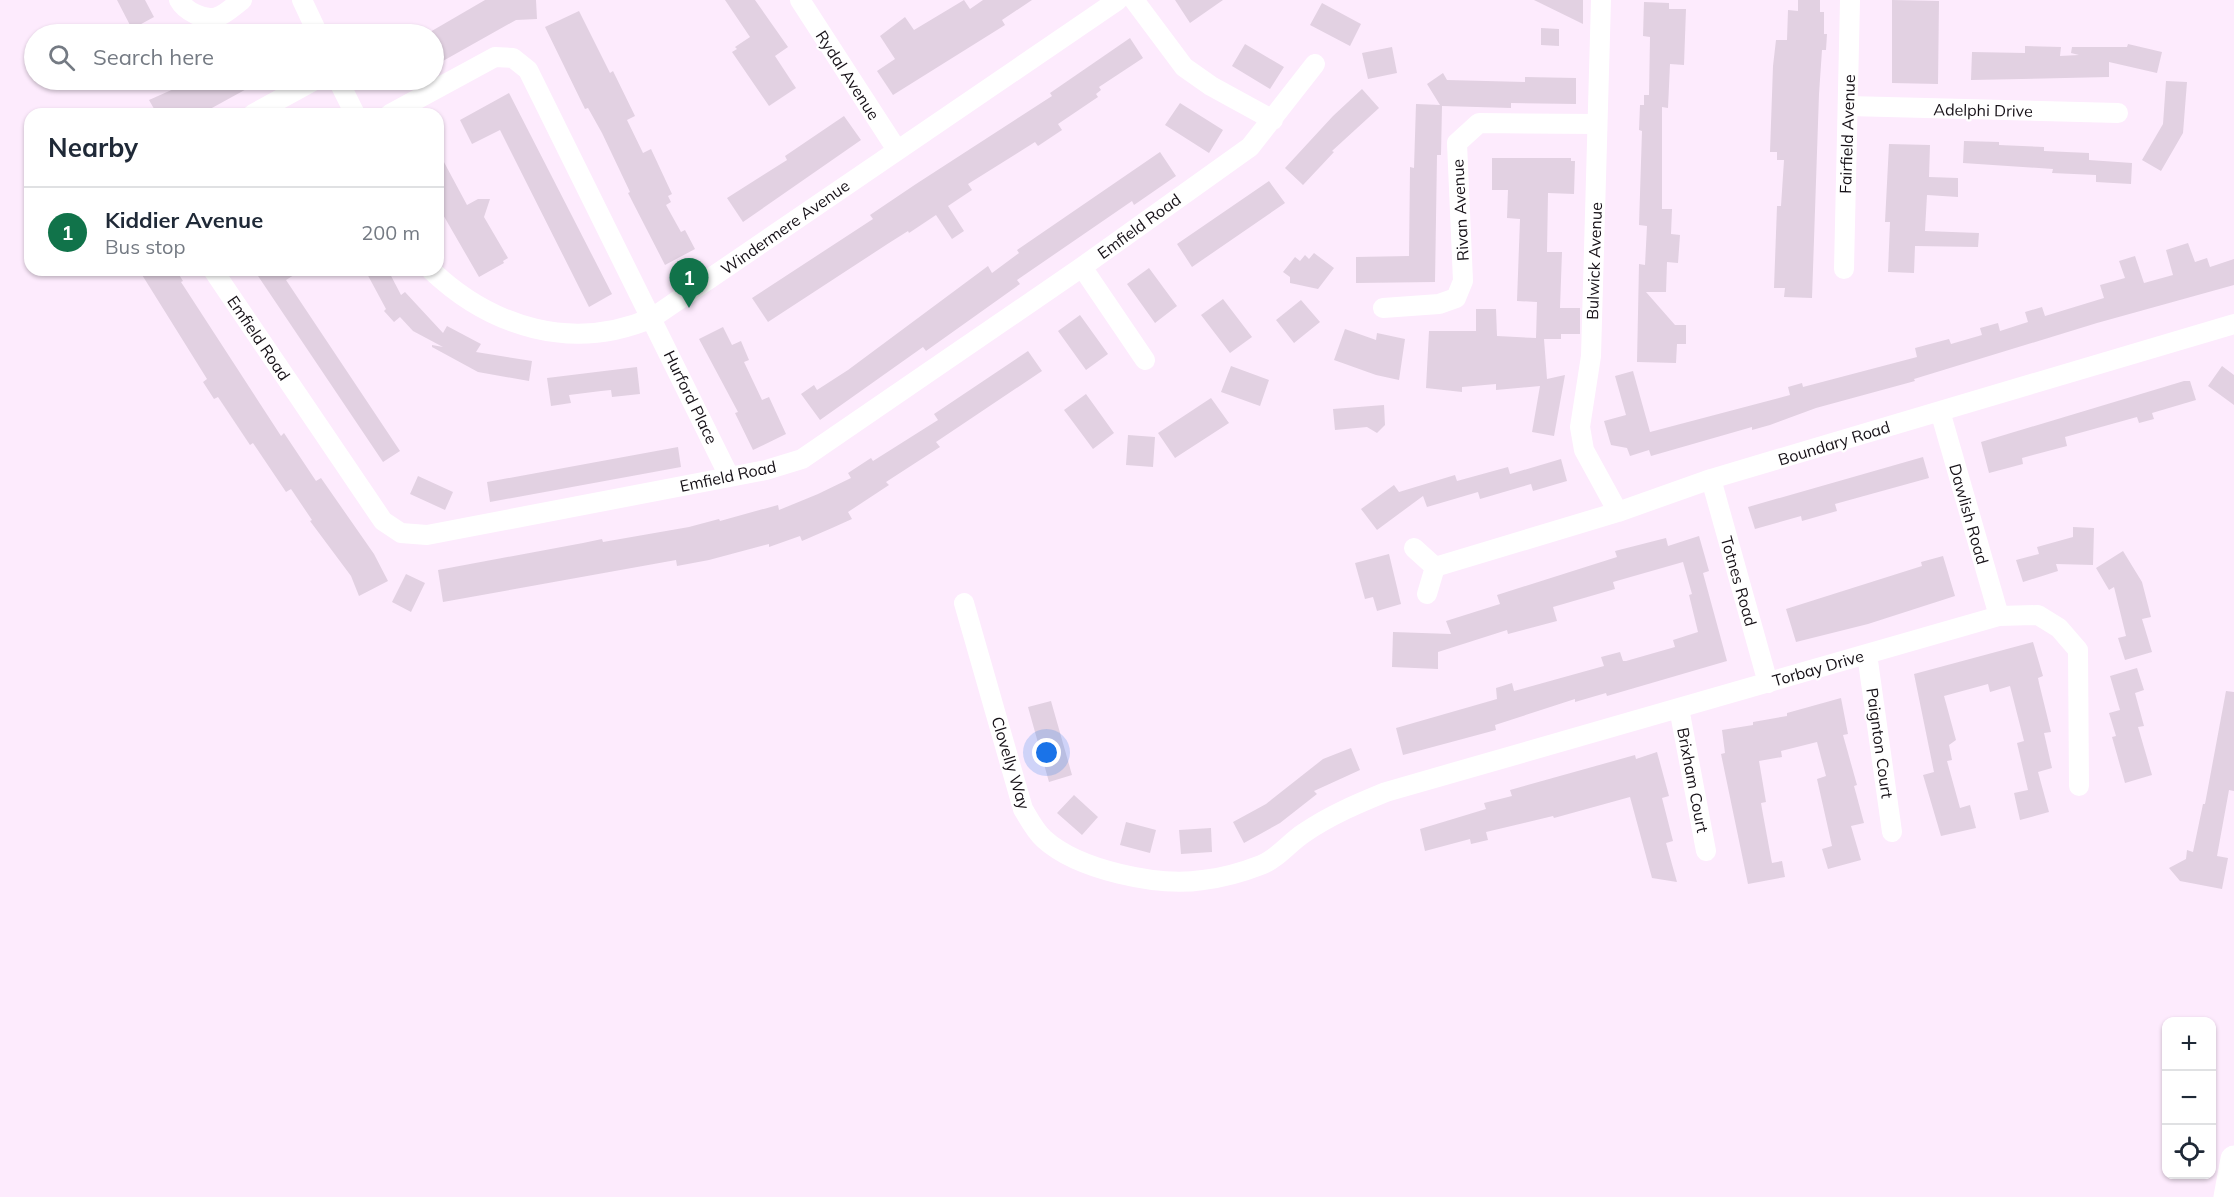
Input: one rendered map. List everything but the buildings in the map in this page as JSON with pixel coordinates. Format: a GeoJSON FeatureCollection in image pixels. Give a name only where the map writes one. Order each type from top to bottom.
{"type":"FeatureCollection","features":[{"type":"Feature","properties":{"kind":"main road"},"geometry":{"type":"LineString","coordinates":[[2227,1197],[2234,1159]]}},
{"type":"Feature","properties":{"kind":"street"},"geometry":{"type":"LineString","coordinates":[[178,0],[198,16],[217,17],[242,0]]}},
{"type":"Feature","properties":{"kind":"street"},"geometry":{"type":"LineString","coordinates":[[302,0],[313,24]]}},
{"type":"Feature","properties":{"kind":"street","name":"Rydal Avenue"},"geometry":{"type":"LineString","coordinates":[[800,0],[897,150]]}},
{"type":"Feature","properties":{"kind":"street","name":"Windermere Avenue"},"geometry":{"type":"LineString","coordinates":[[438,276],[476,307],[511,322],[550,332],[588,334],[626,329],[652,318],[1118,0]]}},
{"type":"Feature","properties":{"kind":"street"},"geometry":{"type":"LineString","coordinates":[[1134,0],[1184,67],[1211,86],[1274,120]]}},
{"type":"Feature","properties":{"kind":"street","name":"Bulwick Avenue"},"geometry":{"type":"LineString","coordinates":[[1601,0],[1591,356],[1580,427],[1584,450],[1618,512]]}},
{"type":"Feature","properties":{"kind":"street","name":"Fairfield Avenue"},"geometry":{"type":"LineString","coordinates":[[1844,268],[1850,0]]}},
{"type":"Feature","properties":{"kind":"street","name":"Hurford Place"},"geometry":{"type":"LineString","coordinates":[[444,85],[495,57],[513,58],[528,70],[729,476]]}},
{"type":"Feature","properties":{"kind":"street","name":"Emfield Road"},"geometry":{"type":"LineString","coordinates":[[217,276],[383,521],[401,533],[427,535],[766,470],[802,459],[1082,267],[1250,147],[1274,120],[1315,64]]}},
{"type":"Feature","properties":{"kind":"street"},"geometry":{"type":"LineString","coordinates":[[264,108],[297,90]]}},
{"type":"Feature","properties":{"kind":"street"},"geometry":{"type":"LineString","coordinates":[[343,90],[352,108]]}},
{"type":"Feature","properties":{"kind":"street","name":"Hurford Place"},"geometry":{"type":"LineString","coordinates":[[401,108],[434,90]]}},
{"type":"Feature","properties":{"kind":"street","name":"Adelphi Drive"},"geometry":{"type":"LineString","coordinates":[[1848,106],[2118,113]]}},
{"type":"Feature","properties":{"kind":"street","name":"Rivan Avenue"},"geometry":{"type":"LineString","coordinates":[[1383,308],[1448,301],[1456,298],[1463,280],[1457,144],[1479,123],[1597,124]]}},
{"type":"Feature","properties":{"kind":"street"},"geometry":{"type":"LineString","coordinates":[[1082,267],[1145,360]]}},
{"type":"Feature","properties":{"kind":"street","name":"Boundary Road"},"geometry":{"type":"LineString","coordinates":[[1435,567],[1618,512],[1711,479],[2234,324]]}},
{"type":"Feature","properties":{"kind":"street","name":"Dawlish Road"},"geometry":{"type":"LineString","coordinates":[[1940,411],[1999,616]]}},
{"type":"Feature","properties":{"kind":"street","name":"Totnes Road"},"geometry":{"type":"LineString","coordinates":[[1711,479],[1768,683]]}},
{"type":"Feature","properties":{"kind":"street"},"geometry":{"type":"LineString","coordinates":[[1414,548],[1435,567],[1427,594]]}},
{"type":"Feature","properties":{"kind":"street","name":"Clovelly Way"},"geometry":{"type":"LineString","coordinates":[[964,603],[1023,809],[1042,838],[1059,851],[1078,860],[1111,871],[1145,878],[1193,881],[1223,876],[1263,864],[1304,833],[1339,812],[1417,782]]}},
{"type":"Feature","properties":{"kind":"street","name":"Torbay Drive"},"geometry":{"type":"LineString","coordinates":[[1417,782],[1999,616],[2038,615],[2059,628],[2078,650],[2079,786]]}},
{"type":"Feature","properties":{"kind":"street","name":"Paignton Court"},"geometry":{"type":"LineString","coordinates":[[1867,654],[1892,832]]}},
{"type":"Feature","properties":{"kind":"street","name":"Brixham Court"},"geometry":{"type":"LineString","coordinates":[[1679,708],[1706,851]]}},
{"type":"Feature","properties":{"kind":"place","name":"Kiddier Avenue"},"geometry":{"type":"Point","coordinates":[689,308]}}]}
